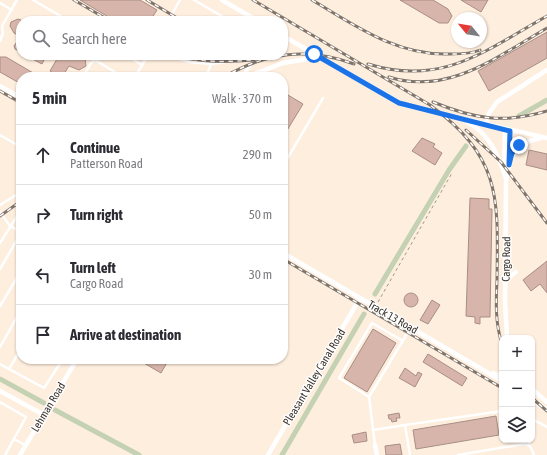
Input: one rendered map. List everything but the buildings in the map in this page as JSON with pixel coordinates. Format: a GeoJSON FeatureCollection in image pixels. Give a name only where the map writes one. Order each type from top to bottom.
{"type":"FeatureCollection","features":[{"type":"Feature","properties":{"kind":"street"},"geometry":{"type":"LineString","coordinates":[[222,0],[248,15]]}},
{"type":"Feature","properties":{"kind":"street"},"geometry":{"type":"LineString","coordinates":[[288,39],[399,103],[545,138]]}},
{"type":"Feature","properties":{"kind":"street"},"geometry":{"type":"LineString","coordinates":[[260,72],[283,63],[320,57]]}},
{"type":"Feature","properties":{"kind":"street"},"geometry":{"type":"LineString","coordinates":[[246,72],[252,60]]}},
{"type":"Feature","properties":{"kind":"street"},"geometry":{"type":"LineString","coordinates":[[486,125],[489,113],[497,102],[547,70]]}},
{"type":"Feature","properties":{"kind":"street"},"geometry":{"type":"LineString","coordinates":[[0,86],[16,95]]}},
{"type":"Feature","properties":{"kind":"street","name":"Cargo Road"},"geometry":{"type":"LineString","coordinates":[[462,118],[486,136],[497,153],[506,180]]}},
{"type":"Feature","properties":{"kind":"street"},"geometry":{"type":"LineString","coordinates":[[504,171],[508,130]]}},
{"type":"Feature","properties":{"kind":"street"},"geometry":{"type":"LineString","coordinates":[[508,130],[509,165]]}},
{"type":"Feature","properties":{"kind":"street","name":"Cargo Road"},"geometry":{"type":"LineString","coordinates":[[506,335],[506,180],[512,153],[519,145],[530,140],[545,138]]}},
{"type":"Feature","properties":{"kind":"street"},"geometry":{"type":"LineString","coordinates":[[506,210],[511,216]]}},
{"type":"Feature","properties":{"kind":"street","name":"Track 13 Road"},"geometry":{"type":"LineString","coordinates":[[288,256],[499,379]]}},
{"type":"Feature","properties":{"kind":"street"},"geometry":{"type":"LineString","coordinates":[[506,280],[516,272]]}},
{"type":"Feature","properties":{"kind":"street","name":"Pleasant Valley Canal Road"},"geometry":{"type":"LineString","coordinates":[[268,455],[360,298]]}},
{"type":"Feature","properties":{"kind":"street","name":"Lehman Road"},"geometry":{"type":"LineString","coordinates":[[20,455],[74,364]]}},
{"type":"Feature","properties":{"kind":"street"},"geometry":{"type":"LineString","coordinates":[[477,366],[499,374]]}},
{"type":"Feature","properties":{"kind":"street"},"geometry":{"type":"LineString","coordinates":[[0,391],[44,415]]}},
{"type":"Feature","properties":{"kind":"street"},"geometry":{"type":"LineString","coordinates":[[535,392],[547,402]]}},
{"type":"Feature","properties":{"kind":"street"},"geometry":{"type":"LineString","coordinates":[[535,402],[547,410]]}},
{"type":"Feature","properties":{"kind":"street"},"geometry":{"type":"LineString","coordinates":[[375,444],[377,455]]}},
{"type":"Feature","properties":{"kind":"lane"},"geometry":{"type":"LineString","coordinates":[[0,41],[3,33],[2,26],[17,0]]}},
{"type":"Feature","properties":{"kind":"lane"},"geometry":{"type":"LineString","coordinates":[[33,0],[60,16]]}},
{"type":"Feature","properties":{"kind":"lane"},"geometry":{"type":"LineString","coordinates":[[171,16],[180,0]]}},
{"type":"Feature","properties":{"kind":"lane"},"geometry":{"type":"LineString","coordinates":[[194,0],[221,16]]}},
{"type":"Feature","properties":{"kind":"lane"},"geometry":{"type":"LineString","coordinates":[[0,3],[12,10]]}},
{"type":"Feature","properties":{"kind":"lane"},"geometry":{"type":"LineString","coordinates":[[86,72],[91,63],[95,60],[115,72]]}},
{"type":"Feature","properties":{"kind":"lane"},"geometry":{"type":"LineString","coordinates":[[134,60],[142,65]]}},
{"type":"Feature","properties":{"kind":"lane"},"geometry":{"type":"LineString","coordinates":[[138,72],[145,60]]}},
{"type":"Feature","properties":{"kind":"lane"},"geometry":{"type":"LineString","coordinates":[[183,60],[211,64],[230,62],[234,60]]}},
{"type":"Feature","properties":{"kind":"lane"},"geometry":{"type":"LineString","coordinates":[[208,72],[211,64]]}},
{"type":"Feature","properties":{"kind":"lane"},"geometry":{"type":"LineString","coordinates":[[288,158],[323,98]]}},
{"type":"Feature","properties":{"kind":"lane"},"geometry":{"type":"LineString","coordinates":[[0,135],[16,144]]}},
{"type":"Feature","properties":{"kind":"lane"},"geometry":{"type":"LineString","coordinates":[[0,205],[16,195]]}},
{"type":"Feature","properties":{"kind":"lane"},"geometry":{"type":"LineString","coordinates":[[0,212],[10,226],[16,230]]}},
{"type":"Feature","properties":{"kind":"lane"},"geometry":{"type":"LineString","coordinates":[[0,243],[16,217]]}},
{"type":"Feature","properties":{"kind":"lane"},"geometry":{"type":"LineString","coordinates":[[0,269],[16,242]]}},
{"type":"Feature","properties":{"kind":"lane"},"geometry":{"type":"LineString","coordinates":[[0,306],[16,279]]}},
{"type":"Feature","properties":{"kind":"lane"},"geometry":{"type":"LineString","coordinates":[[0,347],[16,319]]}},
{"type":"Feature","properties":{"kind":"lane"},"geometry":{"type":"LineString","coordinates":[[369,397],[339,378],[372,323],[402,341]]}},
{"type":"Feature","properties":{"kind":"lane"},"geometry":{"type":"LineString","coordinates":[[375,444],[369,397],[410,327]]}},
{"type":"Feature","properties":{"kind":"lane"},"geometry":{"type":"LineString","coordinates":[[9,369],[16,358]]}},
{"type":"Feature","properties":{"kind":"lane"},"geometry":{"type":"LineString","coordinates":[[0,364],[44,388],[60,364]]}},
{"type":"Feature","properties":{"kind":"lane"},"geometry":{"type":"LineString","coordinates":[[0,402],[26,417],[5,455]]}},
{"type":"Feature","properties":{"kind":"lane"},"geometry":{"type":"LineString","coordinates":[[373,430],[499,411]]}},
{"type":"Feature","properties":{"kind":"lane"},"geometry":{"type":"LineString","coordinates":[[535,420],[547,426]]}},
{"type":"Feature","properties":{"kind":"lane"},"geometry":{"type":"LineString","coordinates":[[405,425],[410,455]]}},
{"type":"Feature","properties":{"kind":"lane"},"geometry":{"type":"LineString","coordinates":[[14,439],[26,446]]}},
{"type":"Feature","properties":{"kind":"lane"},"geometry":{"type":"LineString","coordinates":[[529,443],[534,455]]}},
{"type":"Feature","properties":{"kind":"lane"},"geometry":{"type":"LineString","coordinates":[[458,455],[524,444],[530,446]]}},
{"type":"Feature","properties":{"kind":"path"},"geometry":{"type":"LineString","coordinates":[[375,307],[452,173]]}},
{"type":"Feature","properties":{"kind":"waterway"},"geometry":{"type":"LineString","coordinates":[[519,116],[547,100]]}},
{"type":"Feature","properties":{"kind":"waterway"},"geometry":{"type":"LineString","coordinates":[[375,294],[449,170],[466,146]]}},
{"type":"Feature","properties":{"kind":"waterway"},"geometry":{"type":"LineString","coordinates":[[282,455],[364,314]]}},
{"type":"Feature","properties":{"kind":"waterway"},"geometry":{"type":"LineString","coordinates":[[0,379],[44,403]]}},
{"type":"Feature","properties":{"kind":"waterway"},"geometry":{"type":"LineString","coordinates":[[55,410],[139,455]]}},
{"type":"Feature","properties":{"kind":"railway"},"geometry":{"type":"LineString","coordinates":[[74,0],[101,16]]}},
{"type":"Feature","properties":{"kind":"railway"},"geometry":{"type":"LineString","coordinates":[[147,0],[174,16]]}},
{"type":"Feature","properties":{"kind":"railway"},"geometry":{"type":"LineString","coordinates":[[253,0],[280,16]]}},
{"type":"Feature","properties":{"kind":"railway"},"geometry":{"type":"LineString","coordinates":[[312,0],[361,29],[395,45],[431,53],[462,54],[480,50]]}},
{"type":"Feature","properties":{"kind":"railway"},"geometry":{"type":"LineString","coordinates":[[368,64],[395,70],[419,71],[442,68],[483,52],[547,16]]}},
{"type":"Feature","properties":{"kind":"railway"},"geometry":{"type":"LineString","coordinates":[[288,21],[430,105],[454,124],[471,143],[483,162],[491,182],[495,203],[497,226],[496,312],[500,335]]}},
{"type":"Feature","properties":{"kind":"railway"},"geometry":{"type":"LineString","coordinates":[[389,77],[411,81],[432,81],[452,77],[491,61],[547,28]]}},
{"type":"Feature","properties":{"kind":"railway"},"geometry":{"type":"LineString","coordinates":[[288,55],[320,55],[354,64]]}},
{"type":"Feature","properties":{"kind":"railway"},"geometry":{"type":"LineString","coordinates":[[199,60],[254,60]]}},
{"type":"Feature","properties":{"kind":"railway"},"geometry":{"type":"LineString","coordinates":[[234,72],[262,60]]}},
{"type":"Feature","properties":{"kind":"railway"},"geometry":{"type":"LineString","coordinates":[[0,91],[16,100]]}},
{"type":"Feature","properties":{"kind":"railway"},"geometry":{"type":"LineString","coordinates":[[433,102],[448,108],[489,118],[517,117],[547,111]]}},
{"type":"Feature","properties":{"kind":"railway"},"geometry":{"type":"LineString","coordinates":[[466,130],[501,162],[547,223]]}},
{"type":"Feature","properties":{"kind":"railway"},"geometry":{"type":"LineString","coordinates":[[0,216],[16,205]]}},
{"type":"Feature","properties":{"kind":"railway"},"geometry":{"type":"LineString","coordinates":[[288,262],[499,386]]}},
{"type":"Feature","properties":{"kind":"railway"},"geometry":{"type":"LineString","coordinates":[[535,401],[547,411]]}},
{"type":"Feature","properties":{"kind":"route"},"geometry":{"type":"LineString","coordinates":[[314,54],[404,105],[510,131],[509,165],[512,153],[519,145]]}}]}
